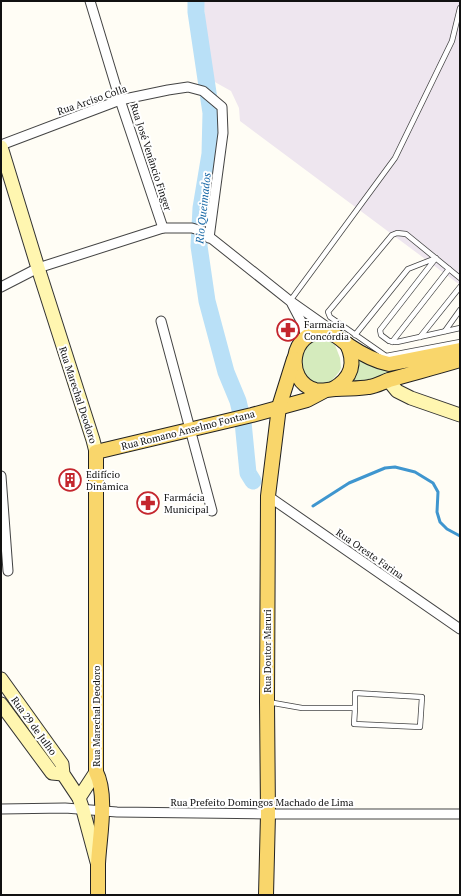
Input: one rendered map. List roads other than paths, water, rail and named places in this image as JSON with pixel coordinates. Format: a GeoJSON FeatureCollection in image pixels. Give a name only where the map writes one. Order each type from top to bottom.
{"type":"FeatureCollection","features":[{"type":"Feature","properties":{"kind":"main road"},"geometry":{"type":"LineString","coordinates":[[460,350],[389,364],[377,362],[347,338],[332,333],[323,332],[314,333],[306,337],[296,350],[294,359],[295,369],[299,378],[314,390],[367,388],[388,380],[460,360]]}},
{"type":"Feature","properties":{"kind":"main road"},"geometry":{"type":"LineString","coordinates":[[279,408],[307,400],[341,384],[347,378],[351,370],[352,360],[347,338]]}},
{"type":"Feature","properties":{"kind":"main road","name":"Rua Doutor Maruri"},"geometry":{"type":"LineString","coordinates":[[266,895],[268,814],[268,496],[279,408],[294,359]]}},
{"type":"Feature","properties":{"kind":"main road"},"geometry":{"type":"LineString","coordinates":[[388,380],[389,364]]}},
{"type":"Feature","properties":{"kind":"main road","name":"Rua Romano Anselmo Fontana"},"geometry":{"type":"LineString","coordinates":[[96,452],[279,408]]}},
{"type":"Feature","properties":{"kind":"main road","name":"Rua Marechal Deodoro"},"geometry":{"type":"LineString","coordinates":[[96,452],[96,772],[100,779],[102,811],[98,866],[98,895]]}},
{"type":"Feature","properties":{"kind":"street","name":"Rua José Venâncio Finger"},"geometry":{"type":"LineString","coordinates":[[90,1],[120,100],[163,228]]}},
{"type":"Feature","properties":{"kind":"street","name":"Rua Arciso Colla"},"geometry":{"type":"LineString","coordinates":[[1,146],[120,100],[188,86],[203,91],[222,107],[223,133],[209,238]]}},
{"type":"Feature","properties":{"kind":"street","name":"Rua Marechal Deodoro"},"geometry":{"type":"LineString","coordinates":[[1,146],[38,268],[94,440],[96,452]]}},
{"type":"Feature","properties":{"kind":"street"},"geometry":{"type":"LineString","coordinates":[[1,287],[38,268],[163,228],[192,228],[202,231],[290,301],[347,338]]}},
{"type":"Feature","properties":{"kind":"street"},"geometry":{"type":"LineString","coordinates":[[290,301],[302,323],[306,337]]}},
{"type":"Feature","properties":{"kind":"street"},"geometry":{"type":"LineString","coordinates":[[161,321],[212,511]]}},
{"type":"Feature","properties":{"kind":"street"},"geometry":{"type":"LineString","coordinates":[[388,380],[397,391],[411,398],[460,415]]}},
{"type":"Feature","properties":{"kind":"street"},"geometry":{"type":"LineString","coordinates":[[1,476],[8,570]]}},
{"type":"Feature","properties":{"kind":"street","name":"Rua Oreste Farina"},"geometry":{"type":"LineString","coordinates":[[268,496],[460,629]]}},
{"type":"Feature","properties":{"kind":"street","name":"Rua 29 de Julho"},"geometry":{"type":"LineString","coordinates":[[1,679],[62,764],[63,774],[79,798]]}},
{"type":"Feature","properties":{"kind":"street","name":"Rua 29 de Julho"},"geometry":{"type":"LineString","coordinates":[[1,704],[52,773],[63,774]]}},
{"type":"Feature","properties":{"kind":"street","name":"Rua Marechal Deodoro"},"geometry":{"type":"LineString","coordinates":[[96,772],[79,798],[98,866]]}},
{"type":"Feature","properties":{"kind":"street"},"geometry":{"type":"LineString","coordinates":[[65,808],[79,798]]}},
{"type":"Feature","properties":{"kind":"street","name":"Rua Prefeito Domingos Machado de Lima"},"geometry":{"type":"LineString","coordinates":[[1,809],[65,808],[102,811],[268,814],[460,814]]}},
{"type":"Feature","properties":{"kind":"lane"},"geometry":{"type":"LineString","coordinates":[[290,301],[395,158],[452,41],[460,8]]}},
{"type":"Feature","properties":{"kind":"lane"},"geometry":{"type":"LineString","coordinates":[[460,278],[406,234],[397,233],[392,235],[328,312],[330,317],[347,338],[386,356],[460,342]]}},
{"type":"Feature","properties":{"kind":"lane"},"geometry":{"type":"LineString","coordinates":[[347,338],[408,269],[436,258]]}},
{"type":"Feature","properties":{"kind":"lane"},"geometry":{"type":"LineString","coordinates":[[436,258],[380,330],[381,335],[392,342],[460,328]]}},
{"type":"Feature","properties":{"kind":"lane"},"geometry":{"type":"LineString","coordinates":[[392,342],[449,269]]}},
{"type":"Feature","properties":{"kind":"lane"},"geometry":{"type":"LineString","coordinates":[[420,337],[460,287]]}},
{"type":"Feature","properties":{"kind":"lane"},"geometry":{"type":"LineString","coordinates":[[445,331],[460,310]]}},
{"type":"Feature","properties":{"kind":"lane"},"geometry":{"type":"LineString","coordinates":[[355,693],[422,697],[420,727],[354,724],[355,708],[355,693]]}},
{"type":"Feature","properties":{"kind":"lane"},"geometry":{"type":"LineString","coordinates":[[267,702],[302,708],[355,708]]}},
{"type":"Feature","properties":{"kind":"waterway","name":"Rio Queimados"},"geometry":{"type":"LineString","coordinates":[[196,1],[196,12],[211,113],[210,154],[201,208],[199,246],[207,301],[226,372],[238,401],[243,422],[248,473],[253,481]]}},
{"type":"Feature","properties":{"kind":"waterway"},"geometry":{"type":"LineString","coordinates":[[313,506],[349,483],[385,468],[395,467],[415,472],[433,483],[438,492],[437,512],[440,522],[447,529],[460,536]]}},
{"type":"Feature","properties":{"kind":"place","name":"Farmacia Concórdia"},"geometry":{"type":"Point","coordinates":[288,330]}},
{"type":"Feature","properties":{"kind":"place","name":"Edifício Dinâmica"},"geometry":{"type":"Point","coordinates":[70,480]}},
{"type":"Feature","properties":{"kind":"place","name":"Farmácia Municipal"},"geometry":{"type":"Point","coordinates":[148,503]}}]}
